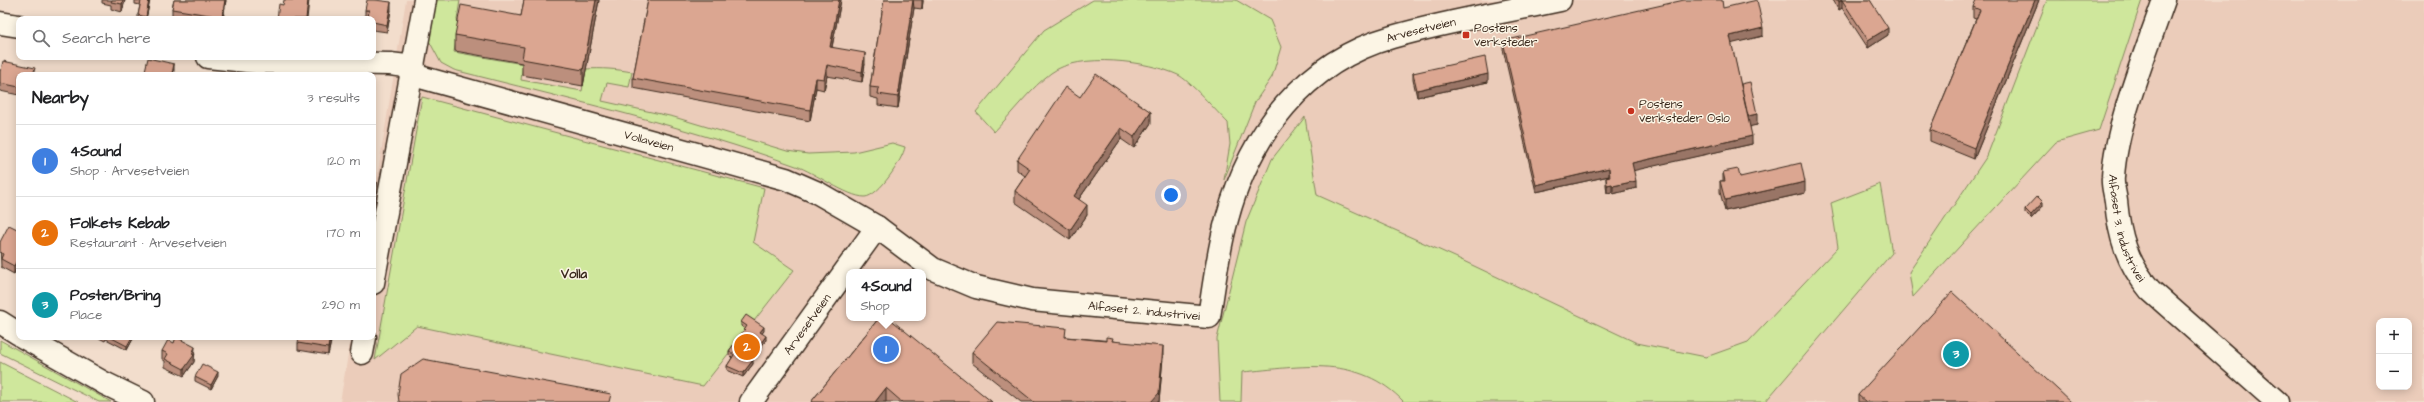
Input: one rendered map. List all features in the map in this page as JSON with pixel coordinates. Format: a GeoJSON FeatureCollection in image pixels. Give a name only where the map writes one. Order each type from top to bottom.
{"type":"FeatureCollection","features":[{"type":"Feature","properties":{"kind":"street"},"geometry":{"type":"LineString","coordinates":[[376,267],[425,0]]}},
{"type":"Feature","properties":{"kind":"street","name":"Arvesetveien"},"geometry":{"type":"LineString","coordinates":[[1333,65],[1352,54],[1392,37],[1560,0]]}},
{"type":"Feature","properties":{"kind":"street","name":"Alfaset 3. industrivei"},"geometry":{"type":"LineString","coordinates":[[2164,0],[2126,113],[2115,156],[2112,178],[2122,242],[2139,277],[2150,290],[2277,402]]}},
{"type":"Feature","properties":{"kind":"street"},"geometry":{"type":"LineString","coordinates":[[0,23],[16,26]]}},
{"type":"Feature","properties":{"kind":"street","name":"Vollaveien"},"geometry":{"type":"LineString","coordinates":[[237,60],[256,62],[390,64],[786,179],[818,193],[877,227]]}},
{"type":"Feature","properties":{"kind":"street","name":"Alfaset 2. industrivei"},"geometry":{"type":"LineString","coordinates":[[877,227],[933,269],[976,287],[1032,300],[1209,317],[1226,220],[1244,168],[1265,129],[1281,110],[1313,78],[1333,65]]}},
{"type":"Feature","properties":{"kind":"street","name":"Arvesetveien"},"geometry":{"type":"LineString","coordinates":[[847,269],[877,227]]}},
{"type":"Feature","properties":{"kind":"street","name":"Arvesetveien"},"geometry":{"type":"LineString","coordinates":[[751,402],[846,270]]}},
{"type":"Feature","properties":{"kind":"street"},"geometry":{"type":"LineString","coordinates":[[0,322],[16,332]]}},
{"type":"Feature","properties":{"kind":"street"},"geometry":{"type":"LineString","coordinates":[[29,340],[104,383],[143,402]]}},
{"type":"Feature","properties":{"kind":"shaded area"},"geometry":{"type":"Polygon","coordinates":[[[406,0],[2424,0],[2424,402],[340,402],[350,340],[376,340],[376,184],[406,0]]]}},
{"type":"Feature","properties":{"kind":"green space"},"geometry":{"type":"Polygon","coordinates":[[[433,0],[460,0],[457,20],[459,23],[454,52],[523,64],[521,80],[582,91],[586,69],[609,69],[632,72],[629,87],[607,83],[602,101],[674,117],[787,151],[808,154],[854,152],[892,143],[905,147],[900,160],[883,184],[871,195],[865,197],[858,196],[840,189],[812,173],[796,166],[712,138],[626,114],[454,70],[441,63],[427,37],[433,0]]]}},
{"type":"Feature","properties":{"kind":"green space"},"geometry":{"type":"Polygon","coordinates":[[[1093,0],[1236,0],[1270,20],[1281,47],[1272,77],[1255,102],[1224,180],[1230,144],[1228,123],[1189,83],[1178,75],[1165,70],[1114,61],[1078,62],[1063,66],[1051,73],[1029,93],[994,132],[976,112],[1044,30],[1093,0]]]}},
{"type":"Feature","properties":{"kind":"green space"},"geometry":{"type":"Polygon","coordinates":[[[2047,0],[2142,0],[2099,130],[2056,142],[1913,297],[1909,272],[1987,156],[2047,0]]]}},
{"type":"Feature","properties":{"kind":"green space"},"geometry":{"type":"Polygon","coordinates":[[[422,97],[764,188],[753,242],[794,270],[703,386],[417,326],[375,360],[422,97]]]}},
{"type":"Feature","properties":{"kind":"green space"},"geometry":{"type":"Polygon","coordinates":[[[1305,117],[1317,195],[1455,257],[1637,343],[1706,357],[1748,342],[1838,247],[1831,203],[1880,184],[1892,253],[1765,402],[1404,402],[1386,387],[1368,376],[1348,370],[1328,367],[1307,367],[1242,372],[1241,402],[1220,402],[1217,339],[1246,222],[1272,159],[1305,117]]]}},
{"type":"Feature","properties":{"kind":"green space"},"geometry":{"type":"Polygon","coordinates":[[[0,340],[111,402],[99,402],[0,353],[0,340]]]}},
{"type":"Feature","properties":{"kind":"green space"},"geometry":{"type":"Polygon","coordinates":[[[0,362],[78,402],[0,402],[0,362]]]}},
{"type":"Feature","properties":{"kind":"building"},"geometry":{"type":"Polygon","coordinates":[[[112,0],[123,0],[122,4],[111,2],[112,0]]]}},
{"type":"Feature","properties":{"kind":"building"},"geometry":{"type":"Polygon","coordinates":[[[136,0],[149,0],[146,16],[138,15],[141,1],[136,0]]]}},
{"type":"Feature","properties":{"kind":"building"},"geometry":{"type":"Polygon","coordinates":[[[174,0],[225,0],[222,16],[172,9],[174,0]]]}},
{"type":"Feature","properties":{"kind":"building"},"geometry":{"type":"Polygon","coordinates":[[[284,0],[308,0],[306,16],[277,16],[279,4],[283,5],[284,0]]]}},
{"type":"Feature","properties":{"kind":"building"},"geometry":{"type":"Polygon","coordinates":[[[367,0],[391,2],[387,25],[376,23],[376,16],[368,16],[369,10],[365,10],[367,0]]]}},
{"type":"Feature","properties":{"kind":"building"},"geometry":{"type":"Polygon","coordinates":[[[524,0],[596,0],[583,70],[522,59],[524,47],[455,35],[461,5],[521,16],[524,0]]]}},
{"type":"Feature","properties":{"kind":"building"},"geometry":{"type":"Polygon","coordinates":[[[648,0],[839,0],[830,47],[865,53],[862,72],[827,65],[824,79],[816,78],[810,110],[633,78],[648,0]]]}},
{"type":"Feature","properties":{"kind":"building"},"geometry":{"type":"Polygon","coordinates":[[[884,0],[913,0],[898,97],[878,94],[879,88],[870,87],[884,0]]]}},
{"type":"Feature","properties":{"kind":"building","name":"Postens verksteder Oslo"},"geometry":{"type":"Polygon","coordinates":[[[1684,0],[1722,0],[1723,8],[1757,0],[1763,28],[1730,36],[1752,136],[1632,163],[1636,181],[1613,186],[1612,184],[1607,185],[1606,178],[1610,177],[1609,168],[1536,185],[1503,41],[1684,0]]]}},
{"type":"Feature","properties":{"kind":"building"},"geometry":{"type":"Polygon","coordinates":[[[1842,0],[1870,0],[1888,28],[1868,40],[1842,0]]]}},
{"type":"Feature","properties":{"kind":"building"},"geometry":{"type":"Polygon","coordinates":[[[1976,0],[2035,0],[1974,148],[1930,130],[1980,10],[1973,7],[1976,0]]]}},
{"type":"Feature","properties":{"kind":"building"},"geometry":{"type":"Polygon","coordinates":[[[1485,57],[1488,74],[1417,90],[1413,73],[1485,57]]]}},
{"type":"Feature","properties":{"kind":"building"},"geometry":{"type":"Polygon","coordinates":[[[148,60],[157,60],[174,64],[172,72],[145,72],[148,60]]]}},
{"type":"Feature","properties":{"kind":"building"},"geometry":{"type":"Polygon","coordinates":[[[3,61],[35,68],[34,72],[16,72],[16,86],[0,83],[3,61]]]}},
{"type":"Feature","properties":{"kind":"building"},"geometry":{"type":"Polygon","coordinates":[[[1096,74],[1151,112],[1134,137],[1121,128],[1074,196],[1087,205],[1070,230],[1015,191],[1030,169],[1017,160],[1066,87],[1080,97],[1096,74]]]}},
{"type":"Feature","properties":{"kind":"building"},"geometry":{"type":"Polygon","coordinates":[[[1750,82],[1757,114],[1748,116],[1741,84],[1750,82]]]}},
{"type":"Feature","properties":{"kind":"building"},"geometry":{"type":"Polygon","coordinates":[[[1801,163],[1805,182],[1725,200],[1720,181],[1725,181],[1723,172],[1738,169],[1740,177],[1801,163]]]}},
{"type":"Feature","properties":{"kind":"building"},"geometry":{"type":"Polygon","coordinates":[[[2037,196],[2043,202],[2031,215],[2025,209],[2037,196]]]}},
{"type":"Feature","properties":{"kind":"building"},"geometry":{"type":"Polygon","coordinates":[[[9,225],[16,228],[16,262],[14,266],[1,259],[3,254],[0,252],[0,242],[9,225]]]}},
{"type":"Feature","properties":{"kind":"building"},"geometry":{"type":"Polygon","coordinates":[[[1952,292],[2071,402],[1866,402],[1858,395],[1952,292]]]}},
{"type":"Feature","properties":{"kind":"building"},"geometry":{"type":"Polygon","coordinates":[[[746,315],[764,327],[760,332],[766,336],[750,358],[753,360],[743,373],[727,366],[734,355],[729,351],[747,326],[741,322],[746,315]]]}},
{"type":"Feature","properties":{"kind":"building"},"geometry":{"type":"Polygon","coordinates":[[[877,321],[893,321],[992,402],[902,402],[886,388],[875,402],[811,402],[877,321]]]}},
{"type":"Feature","properties":{"kind":"building"},"geometry":{"type":"Polygon","coordinates":[[[997,322],[1066,328],[1065,337],[1106,341],[1106,337],[1113,338],[1112,341],[1163,346],[1159,393],[1151,402],[1034,402],[972,352],[997,322]]]}},
{"type":"Feature","properties":{"kind":"building"},"geometry":{"type":"Polygon","coordinates":[[[116,340],[130,340],[127,346],[116,340]]]}},
{"type":"Feature","properties":{"kind":"building"},"geometry":{"type":"Polygon","coordinates":[[[168,340],[174,343],[175,340],[182,340],[195,347],[192,354],[194,355],[184,369],[165,359],[168,354],[162,351],[168,340]]]}},
{"type":"Feature","properties":{"kind":"building"},"geometry":{"type":"Polygon","coordinates":[[[298,340],[329,340],[328,348],[298,343],[298,340]]]}},
{"type":"Feature","properties":{"kind":"building"},"geometry":{"type":"Polygon","coordinates":[[[423,359],[611,394],[609,402],[399,402],[398,394],[401,374],[423,359]]]}},
{"type":"Feature","properties":{"kind":"building"},"geometry":{"type":"Polygon","coordinates":[[[202,364],[218,372],[211,385],[195,377],[202,364]]]}},
{"type":"Feature","properties":{"kind":"place","name":"Postens verksteder"},"geometry":{"type":"Point","coordinates":[1466,35]}},
{"type":"Feature","properties":{"kind":"place","name":"Postens verksteder Oslo"},"geometry":{"type":"Point","coordinates":[1631,111]}},
{"type":"Feature","properties":{"kind":"place","name":"Folkets Kebab"},"geometry":{"type":"Point","coordinates":[747,347]}},
{"type":"Feature","properties":{"kind":"place","name":"4Sound"},"geometry":{"type":"Point","coordinates":[886,349]}},
{"type":"Feature","properties":{"kind":"place","name":"Posten/Bring"},"geometry":{"type":"Point","coordinates":[1956,354]}},
{"type":"Feature","properties":{"kind":"district","name":"Volla"},"geometry":{"type":"Point","coordinates":[574,273]}}]}
